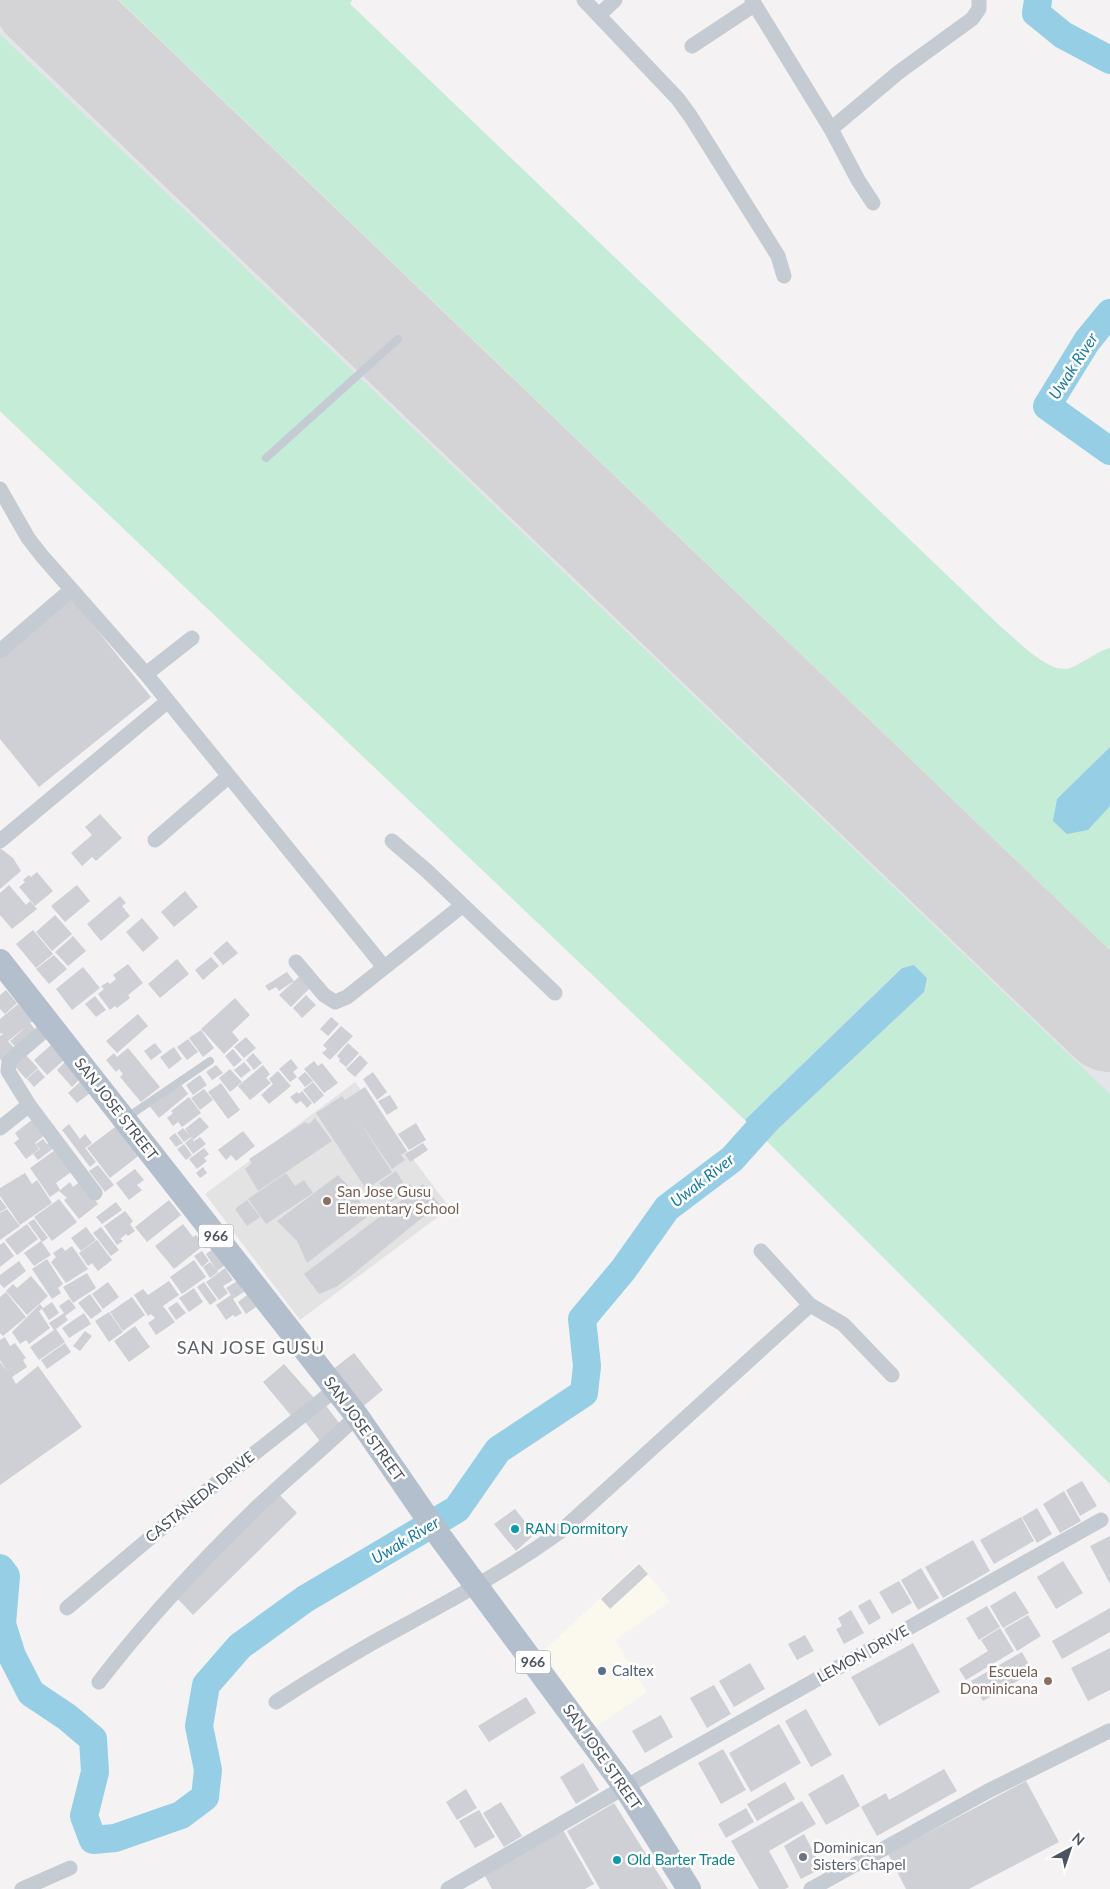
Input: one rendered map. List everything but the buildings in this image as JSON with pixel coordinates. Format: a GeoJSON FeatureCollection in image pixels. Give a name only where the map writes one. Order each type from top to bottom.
{"type":"FeatureCollection","features":[{"type":"Feature","properties":{"kind":"main road","name":"SAN JOSE STREET"},"geometry":{"type":"LineString","coordinates":[[0,961],[357,1416],[441,1538],[625,1787],[689,1889]]}},
{"type":"Feature","properties":{"kind":"street"},"geometry":{"type":"LineString","coordinates":[[584,0],[678,99],[778,256],[784,276]]}},
{"type":"Feature","properties":{"kind":"street"},"geometry":{"type":"LineString","coordinates":[[599,15],[615,0]]}},
{"type":"Feature","properties":{"kind":"street"},"geometry":{"type":"LineString","coordinates":[[832,129],[900,72],[972,19],[979,9],[979,0]]}},
{"type":"Feature","properties":{"kind":"street"},"geometry":{"type":"LineString","coordinates":[[692,46],[753,3],[832,129],[858,180],[873,203]]}},
{"type":"Feature","properties":{"kind":"street"},"geometry":{"type":"LineString","coordinates":[[0,489],[28,538],[168,700],[384,967]]}},
{"type":"Feature","properties":{"kind":"street"},"geometry":{"type":"LineString","coordinates":[[0,651],[71,590]]}},
{"type":"Feature","properties":{"kind":"street"},"geometry":{"type":"LineString","coordinates":[[146,674],[192,638]]}},
{"type":"Feature","properties":{"kind":"street"},"geometry":{"type":"LineString","coordinates":[[0,840],[168,700]]}},
{"type":"Feature","properties":{"kind":"street"},"geometry":{"type":"LineString","coordinates":[[156,840],[229,776]]}},
{"type":"Feature","properties":{"kind":"street"},"geometry":{"type":"LineString","coordinates":[[392,841],[427,871],[555,993]]}},
{"type":"Feature","properties":{"kind":"street"},"geometry":{"type":"LineString","coordinates":[[296,962],[324,995],[335,1002],[346,997],[463,905]]}},
{"type":"Feature","properties":{"kind":"street"},"geometry":{"type":"LineString","coordinates":[[51,1025],[9,1062],[8,1071],[29,1105],[95,1193]]}},
{"type":"Feature","properties":{"kind":"street"},"geometry":{"type":"LineString","coordinates":[[0,1128],[29,1105]]}},
{"type":"Feature","properties":{"kind":"street"},"geometry":{"type":"LineString","coordinates":[[761,1251],[810,1305],[843,1324],[892,1375]]}},
{"type":"Feature","properties":{"kind":"street"},"geometry":{"type":"LineString","coordinates":[[276,1702],[374,1642],[478,1586],[526,1557],[561,1531],[810,1305]]}},
{"type":"Feature","properties":{"kind":"street","name":"CASTANEDA DRIVE"},"geometry":{"type":"LineString","coordinates":[[66,1608],[188,1505],[336,1389]]}},
{"type":"Feature","properties":{"kind":"street"},"geometry":{"type":"LineString","coordinates":[[99,1682],[168,1601],[252,1512],[357,1416]]}},
{"type":"Feature","properties":{"kind":"street","name":"LEMON DRIVE"},"geometry":{"type":"LineString","coordinates":[[448,1889],[625,1787],[1101,1520]]}},
{"type":"Feature","properties":{"kind":"street"},"geometry":{"type":"LineString","coordinates":[[811,1889],[988,1791],[1110,1730]]}},
{"type":"Feature","properties":{"kind":"street"},"geometry":{"type":"LineString","coordinates":[[22,1889],[70,1868]]}},
{"type":"Feature","properties":{"kind":"lane"},"geometry":{"type":"LineString","coordinates":[[266,458],[398,338]]}},
{"type":"Feature","properties":{"kind":"lane"},"geometry":{"type":"LineString","coordinates":[[124,1119],[210,1061]]}},
{"type":"Feature","properties":{"kind":"shaded area"},"geometry":{"type":"Polygon","coordinates":[[[0,0],[352,0],[350,4],[1002,628],[1032,654],[1056,668],[1069,669],[1110,648],[1110,1484],[766,1140],[0,411],[0,0]]]}},
{"type":"Feature","properties":{"kind":"shaded area","name":"San Jose Gusu Elementary School"},"geometry":{"type":"Polygon","coordinates":[[[355,1082],[450,1208],[300,1320],[205,1194],[355,1082]]]}},
{"type":"Feature","properties":{"kind":"shaded area"},"geometry":{"type":"Polygon","coordinates":[[[639,1562],[670,1602],[615,1640],[647,1692],[594,1728],[543,1651],[639,1562]]]}},
{"type":"Feature","properties":{"kind":"green space"},"geometry":{"type":"Polygon","coordinates":[[[119,0],[352,0],[350,4],[1002,628],[1034,656],[1053,667],[1063,669],[1076,666],[1110,648],[1110,747],[1058,799],[1087,830],[1110,806],[1110,950],[119,0]]]}},
{"type":"Feature","properties":{"kind":"green space"},"geometry":{"type":"Polygon","coordinates":[[[0,34],[1110,1094],[1110,1484],[766,1140],[924,992],[927,978],[914,965],[901,968],[745,1120],[0,411],[0,34]]]}},
{"type":"Feature","properties":{"kind":"water"},"geometry":{"type":"Polygon","coordinates":[[[1110,747],[1110,806],[1088,830],[1067,834],[1053,821],[1057,799],[1110,747]]]}},
{"type":"Feature","properties":{"kind":"water"},"geometry":{"type":"Polygon","coordinates":[[[914,965],[927,978],[924,992],[766,1140],[745,1120],[902,968],[914,965]]]}},
{"type":"Feature","properties":{"kind":"waterway","name":"Uwak River"},"geometry":{"type":"LineString","coordinates":[[1038,0],[1036,13],[1063,35],[1110,60]]}},
{"type":"Feature","properties":{"kind":"waterway","name":"Uwak River"},"geometry":{"type":"LineString","coordinates":[[1110,313],[1087,341],[1047,406],[1110,451]]}},
{"type":"Feature","properties":{"kind":"waterway","name":"Uwak River"},"geometry":{"type":"LineString","coordinates":[[0,1568],[6,1576],[2,1624],[12,1656],[31,1693],[67,1717],[93,1739],[95,1772],[84,1816],[93,1840],[115,1838],[181,1815],[205,1797],[208,1770],[199,1726],[206,1685],[240,1646],[305,1599],[457,1509],[498,1450],[584,1393],[587,1366],[582,1319],[623,1270],[667,1208],[732,1159],[782,1103]]}},
{"type":"Feature","properties":{"kind":"runway"},"geometry":{"type":"LineString","coordinates":[[44,0],[1110,1021]]}},
{"type":"Feature","properties":{"kind":"place","name":"San Jose Gusu Elementary School"},"geometry":{"type":"Point","coordinates":[327,1201]}},
{"type":"Feature","properties":{"kind":"place","name":"RAN Dormitory"},"geometry":{"type":"Point","coordinates":[515,1529]}},
{"type":"Feature","properties":{"kind":"place","name":"Caltex"},"geometry":{"type":"Point","coordinates":[602,1671]}},
{"type":"Feature","properties":{"kind":"place","name":"Escuela Dominicana"},"geometry":{"type":"Point","coordinates":[1048,1681]}},
{"type":"Feature","properties":{"kind":"place","name":"Dominican Sisters Chapel"},"geometry":{"type":"Point","coordinates":[803,1857]}},
{"type":"Feature","properties":{"kind":"place","name":"Old Barter Trade"},"geometry":{"type":"Point","coordinates":[617,1860]}},
{"type":"Feature","properties":{"kind":"district","name":"SAN JOSE GUSU"},"geometry":{"type":"Point","coordinates":[251,1348]}}]}
